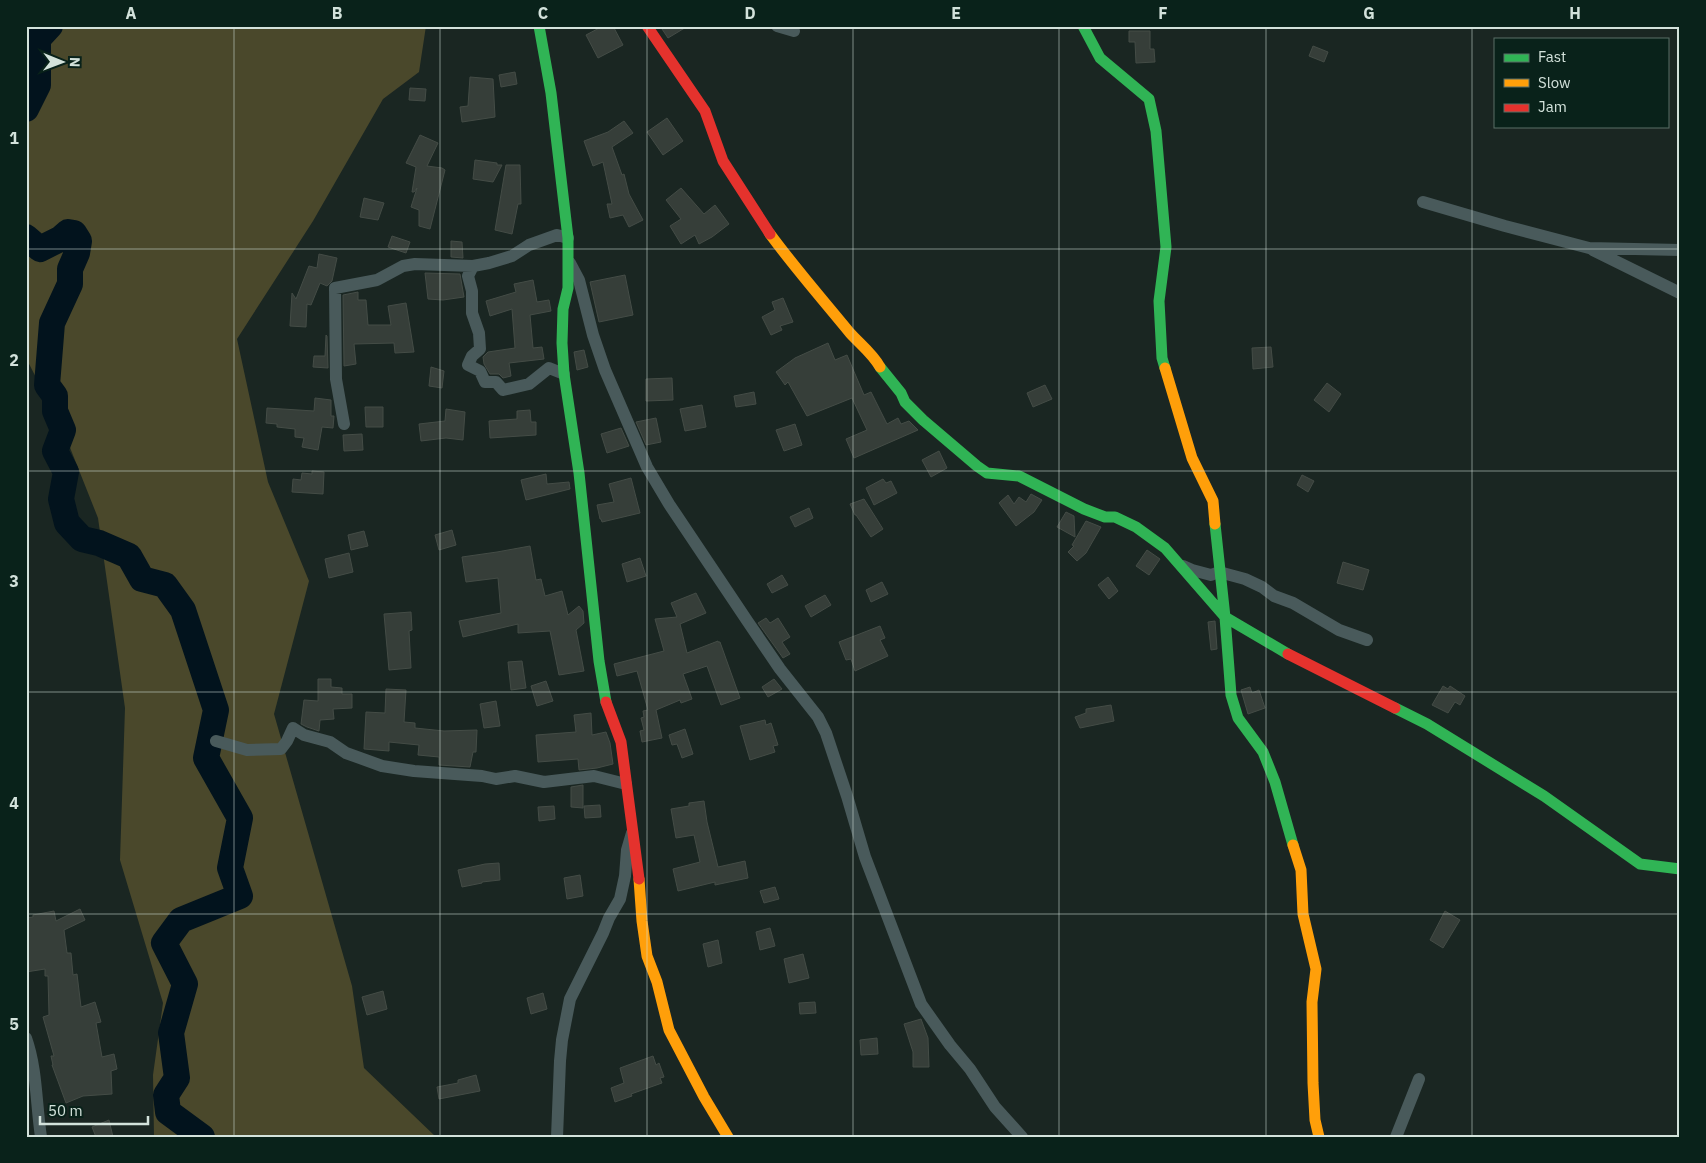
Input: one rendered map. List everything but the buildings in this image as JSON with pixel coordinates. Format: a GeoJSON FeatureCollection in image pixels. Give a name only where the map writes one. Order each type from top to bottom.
{"type":"FeatureCollection","features":[{"type":"Feature","properties":{"kind":"street"},"geometry":{"type":"LineString","coordinates":[[539,26],[551,93],[568,238],[568,288],[563,309],[562,343],[564,374],[580,473],[599,661],[606,701],[621,742],[640,886],[642,921],[648,956],[657,982],[669,1030],[704,1097],[728,1137]]}},
{"type":"Feature","properties":{"kind":"street"},"geometry":{"type":"LineString","coordinates":[[647,26],[705,111],[723,161],[762,223],[794,266],[876,361],[901,393],[905,402],[977,466],[988,473],[1019,476],[1084,509],[1105,517],[1114,517],[1124,521],[1165,548],[1225,617],[1286,653],[1427,724],[1544,796],[1640,864],[1680,869]]}},
{"type":"Feature","properties":{"kind":"street"},"geometry":{"type":"LineString","coordinates":[[777,26],[794,31]]}},
{"type":"Feature","properties":{"kind":"street"},"geometry":{"type":"LineString","coordinates":[[1083,26],[1100,58],[1149,99],[1156,131],[1166,247],[1158,302],[1162,358],[1192,458],[1213,501],[1231,695],[1238,718],[1263,752],[1275,782],[1301,870],[1303,914],[1316,969],[1312,1002],[1312,1029],[1315,1120],[1319,1137]]}},
{"type":"Feature","properties":{"kind":"street"},"geometry":{"type":"LineString","coordinates":[[1423,202],[1588,248],[1680,293]]}},
{"type":"Feature","properties":{"kind":"street"},"geometry":{"type":"LineString","coordinates":[[344,424],[336,378],[335,288],[377,280],[402,266],[415,264],[473,266],[489,263],[512,256],[529,245],[557,235],[568,238]]}},
{"type":"Feature","properties":{"kind":"street"},"geometry":{"type":"LineString","coordinates":[[1588,248],[1680,250]]}},
{"type":"Feature","properties":{"kind":"street"},"geometry":{"type":"LineString","coordinates":[[569,260],[579,280],[593,335],[605,370],[647,467],[669,504],[748,622],[822,725],[847,796],[865,857],[921,1004],[950,1045],[970,1069],[995,1107],[1022,1137]]}},
{"type":"Feature","properties":{"kind":"street"},"geometry":{"type":"LineString","coordinates":[[473,266],[468,276],[472,291],[472,313],[479,333],[480,349],[472,356],[468,366],[480,371],[484,382],[496,382],[503,390],[529,384],[549,368],[564,374]]}},
{"type":"Feature","properties":{"kind":"street"},"geometry":{"type":"LineString","coordinates":[[1181,565],[1212,575],[1219,572],[1257,584],[1274,596],[1293,603],[1339,630],[1367,640]]}},
{"type":"Feature","properties":{"kind":"street"},"geometry":{"type":"LineString","coordinates":[[216,740],[247,750],[281,748],[287,741],[293,728],[304,735],[330,742],[346,753],[382,766],[496,779],[515,776],[552,783],[594,776],[626,784]]}},
{"type":"Feature","properties":{"kind":"street"},"geometry":{"type":"LineString","coordinates":[[557,1137],[560,1054],[570,999],[620,899],[625,876],[627,850],[633,831]]}},
{"type":"Feature","properties":{"kind":"street"},"geometry":{"type":"LineString","coordinates":[[26,1038],[34,1071],[41,1137]]}},
{"type":"Feature","properties":{"kind":"street"},"geometry":{"type":"LineString","coordinates":[[1396,1137],[1418,1079]]}},
{"type":"Feature","properties":{"kind":"shaded area"},"geometry":{"type":"Polygon","coordinates":[[[26,26],[426,26],[419,72],[383,99],[313,221],[237,339],[268,482],[309,581],[274,714],[352,986],[364,1068],[436,1137],[154,1137],[153,1075],[163,1003],[120,860],[125,708],[98,518],[63,430],[26,358],[26,26]]]}},
{"type":"Feature","properties":{"kind":"waterway"},"geometry":{"type":"LineString","coordinates":[[26,109],[38,85],[38,39],[50,26]]}},
{"type":"Feature","properties":{"kind":"waterway"},"geometry":{"type":"LineString","coordinates":[[26,237],[40,249],[60,239],[68,232],[74,233],[79,241],[77,253],[70,269],[70,284],[52,323],[47,385],[55,396],[55,411],[63,430],[55,451],[66,472],[61,499],[67,523],[82,539],[99,543],[129,556],[142,579],[165,585],[183,610],[216,710],[206,758],[240,818],[230,868],[240,896],[181,920],[164,943],[185,984],[171,1033],[177,1078],[166,1095],[168,1112],[202,1137]]}},
{"type":"Feature","properties":{"kind":"traffic: fast"},"geometry":{"type":"LineString","coordinates":[[539,26],[551,93],[568,238],[568,288],[563,309],[562,343],[564,374],[579,473],[599,661],[606,702]]}},
{"type":"Feature","properties":{"kind":"traffic: fast"},"geometry":{"type":"LineString","coordinates":[[1083,26],[1100,58],[1149,99],[1156,131],[1166,247],[1159,301],[1162,358],[1165,368]]}},
{"type":"Feature","properties":{"kind":"traffic: fast"},"geometry":{"type":"LineString","coordinates":[[880,367],[901,393],[905,402],[977,466],[987,473],[1019,476],[1084,509],[1105,517],[1115,517],[1136,527],[1165,548],[1225,617],[1288,654]]}},
{"type":"Feature","properties":{"kind":"traffic: fast"},"geometry":{"type":"LineString","coordinates":[[1215,524],[1231,695],[1238,718],[1263,752],[1275,782],[1293,845]]}},
{"type":"Feature","properties":{"kind":"traffic: fast"},"geometry":{"type":"LineString","coordinates":[[1395,708],[1427,724],[1544,796],[1640,864],[1680,869]]}},
{"type":"Feature","properties":{"kind":"traffic: slow"},"geometry":{"type":"LineString","coordinates":[[770,234],[809,284],[880,367]]}},
{"type":"Feature","properties":{"kind":"traffic: slow"},"geometry":{"type":"LineString","coordinates":[[1165,368],[1192,458],[1213,501],[1215,524]]}},
{"type":"Feature","properties":{"kind":"traffic: slow"},"geometry":{"type":"LineString","coordinates":[[1293,845],[1301,870],[1303,914],[1316,969],[1312,1002],[1313,1083],[1315,1120],[1319,1137]]}},
{"type":"Feature","properties":{"kind":"traffic: slow"},"geometry":{"type":"LineString","coordinates":[[639,879],[647,956],[657,982],[669,1030],[704,1097],[728,1137]]}},
{"type":"Feature","properties":{"kind":"traffic: jam"},"geometry":{"type":"LineString","coordinates":[[647,26],[705,111],[723,161],[770,234]]}},
{"type":"Feature","properties":{"kind":"traffic: jam"},"geometry":{"type":"LineString","coordinates":[[1288,654],[1395,708]]}},
{"type":"Feature","properties":{"kind":"traffic: jam"},"geometry":{"type":"LineString","coordinates":[[606,702],[621,742],[639,879]]}}]}
